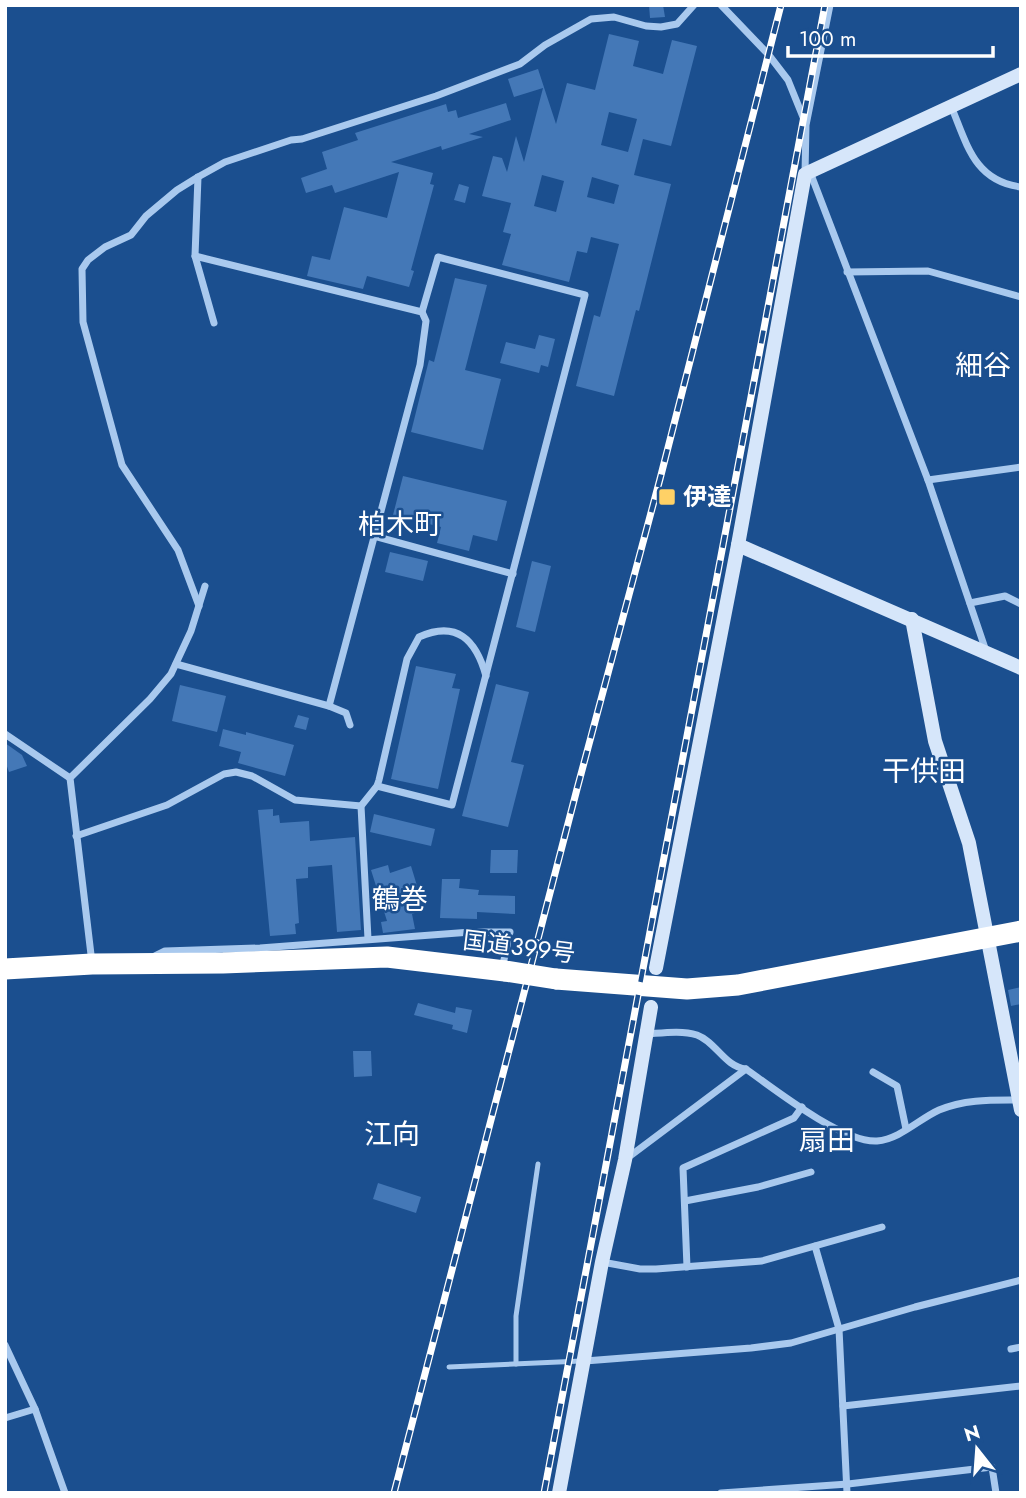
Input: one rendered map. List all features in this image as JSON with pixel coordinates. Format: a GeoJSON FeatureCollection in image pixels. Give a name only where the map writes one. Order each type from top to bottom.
{"type":"FeatureCollection","features":[{"type":"Feature","properties":{"kind":"highway","name":"国道399号"},"geometry":{"type":"LineString","coordinates":[[5,969],[92,964],[223,963],[387,957],[556,979],[687,989],[738,985],[1021,931]]}},
{"type":"Feature","properties":{"kind":"street"},"geometry":{"type":"LineString","coordinates":[[199,606],[178,550],[122,465],[83,322],[85,301],[82,270],[88,260],[105,247],[131,234],[146,216],[177,190],[225,162],[290,139],[302,139],[436,96],[520,64],[545,45],[591,19],[614,17],[646,26],[661,27],[677,24],[694,5]]}},
{"type":"Feature","properties":{"kind":"street"},"geometry":{"type":"LineString","coordinates":[[721,5],[768,54],[788,80],[806,125]]}},
{"type":"Feature","properties":{"kind":"street"},"geometry":{"type":"LineString","coordinates":[[656,968],[808,173],[806,125],[830,5]]}},
{"type":"Feature","properties":{"kind":"street"},"geometry":{"type":"LineString","coordinates":[[808,173],[1021,74]]}},
{"type":"Feature","properties":{"kind":"street"},"geometry":{"type":"LineString","coordinates":[[951,106],[971,155],[982,171],[998,181],[1021,187]]}},
{"type":"Feature","properties":{"kind":"street"},"geometry":{"type":"LineString","coordinates":[[808,173],[928,480],[987,654]]}},
{"type":"Feature","properties":{"kind":"street"},"geometry":{"type":"LineString","coordinates":[[198,177],[195,256],[215,323]]}},
{"type":"Feature","properties":{"kind":"street"},"geometry":{"type":"LineString","coordinates":[[195,256],[422,312]]}},
{"type":"Feature","properties":{"kind":"street"},"geometry":{"type":"LineString","coordinates":[[329,706],[420,365],[426,321],[422,312],[438,257],[585,295],[452,805],[377,786]]}},
{"type":"Feature","properties":{"kind":"street"},"geometry":{"type":"LineString","coordinates":[[848,272],[928,271],[1021,297]]}},
{"type":"Feature","properties":{"kind":"street"},"geometry":{"type":"LineString","coordinates":[[928,480],[1021,467]]}},
{"type":"Feature","properties":{"kind":"street"},"geometry":{"type":"LineString","coordinates":[[374,536],[513,574]]}},
{"type":"Feature","properties":{"kind":"street"},"geometry":{"type":"LineString","coordinates":[[738,545],[1021,668]]}},
{"type":"Feature","properties":{"kind":"street"},"geometry":{"type":"LineString","coordinates":[[70,778],[172,674],[205,586]]}},
{"type":"Feature","properties":{"kind":"street"},"geometry":{"type":"LineString","coordinates":[[970,603],[1005,596],[1021,604]]}},
{"type":"Feature","properties":{"kind":"street"},"geometry":{"type":"LineString","coordinates":[[647,1034],[683,1033],[700,1036],[737,1068],[746,1069],[802,1107],[849,1135],[865,1140],[889,1138],[923,1118],[957,1104],[982,1100],[1020,1105],[969,843],[935,741],[912,619]]}},
{"type":"Feature","properties":{"kind":"street"},"geometry":{"type":"LineString","coordinates":[[368,939],[361,806],[377,786],[407,659],[419,637],[447,631],[466,637],[478,652],[487,679]]}},
{"type":"Feature","properties":{"kind":"street"},"geometry":{"type":"LineString","coordinates":[[176,664],[329,706],[346,713],[350,725]]}},
{"type":"Feature","properties":{"kind":"street"},"geometry":{"type":"LineString","coordinates":[[5,734],[70,778],[92,964]]}},
{"type":"Feature","properties":{"kind":"street"},"geometry":{"type":"LineString","coordinates":[[76,836],[167,805],[224,774],[236,772],[251,776],[295,800],[361,806]]}},
{"type":"Feature","properties":{"kind":"street"},"geometry":{"type":"LineString","coordinates":[[138,964],[165,951],[260,948],[471,932],[510,932],[503,971]]}},
{"type":"Feature","properties":{"kind":"street"},"geometry":{"type":"LineString","coordinates":[[559,1493],[602,1262],[625,1160],[651,1007]]}},
{"type":"Feature","properties":{"kind":"street"},"geometry":{"type":"LineString","coordinates":[[625,1160],[746,1069]]}},
{"type":"Feature","properties":{"kind":"street"},"geometry":{"type":"LineString","coordinates":[[873,1072],[897,1087],[906,1129]]}},
{"type":"Feature","properties":{"kind":"street"},"geometry":{"type":"LineString","coordinates":[[687,1267],[683,1167],[794,1118],[802,1107]]}},
{"type":"Feature","properties":{"kind":"street"},"geometry":{"type":"LineString","coordinates":[[685,1201],[758,1187],[811,1171]]}},
{"type":"Feature","properties":{"kind":"street"},"geometry":{"type":"LineString","coordinates":[[602,1262],[640,1269],[762,1261],[882,1227]]}},
{"type":"Feature","properties":{"kind":"street"},"geometry":{"type":"LineString","coordinates":[[814,1246],[839,1329],[847,1493]]}},
{"type":"Feature","properties":{"kind":"street"},"geometry":{"type":"LineString","coordinates":[[584,1361],[791,1343],[1021,1280]]}},
{"type":"Feature","properties":{"kind":"street"},"geometry":{"type":"LineString","coordinates":[[5,1345],[35,1409],[65,1493]]}},
{"type":"Feature","properties":{"kind":"street"},"geometry":{"type":"LineString","coordinates":[[1011,1349],[1021,1347]]}},
{"type":"Feature","properties":{"kind":"street"},"geometry":{"type":"LineString","coordinates":[[843,1406],[1021,1385]]}},
{"type":"Feature","properties":{"kind":"street"},"geometry":{"type":"LineString","coordinates":[[5,1418],[35,1409]]}},
{"type":"Feature","properties":{"kind":"street"},"geometry":{"type":"LineString","coordinates":[[721,1493],[848,1484],[992,1467],[996,1493]]}},
{"type":"Feature","properties":{"kind":"lane"},"geometry":{"type":"LineString","coordinates":[[516,1364],[516,1316],[538,1164]]}},
{"type":"Feature","properties":{"kind":"lane"},"geometry":{"type":"LineString","coordinates":[[449,1367],[584,1361]]}},
{"type":"Feature","properties":{"kind":"building"},"geometry":{"type":"Polygon","coordinates":[[[649,5],[663,5],[665,17],[650,18],[649,5]]]}},
{"type":"Feature","properties":{"kind":"building"},"geometry":{"type":"Polygon","coordinates":[[[609,34],[639,41],[633,66],[663,74],[672,40],[697,46],[671,146],[643,139],[634,175],[671,184],[614,396],[576,386],[594,315],[600,317],[619,244],[591,237],[587,253],[577,251],[569,282],[502,265],[511,234],[503,232],[511,203],[482,196],[493,156],[502,158],[507,172],[516,136],[524,162],[543,88],[514,97],[508,79],[538,69],[556,124],[567,83],[595,90],[609,34]],[[609,112],[601,145],[628,152],[637,119],[609,112]],[[542,175],[534,206],[556,212],[564,181],[542,175]],[[592,177],[587,197],[614,204],[619,185],[592,177]]]}},
{"type":"Feature","properties":{"kind":"building"},"geometry":{"type":"Polygon","coordinates":[[[506,103],[511,120],[469,134],[483,137],[442,150],[441,146],[391,162],[433,173],[430,184],[434,185],[411,270],[414,271],[409,287],[367,276],[363,289],[307,276],[312,256],[330,260],[344,207],[387,218],[399,172],[335,193],[332,185],[306,193],[301,178],[327,169],[322,152],[358,140],[355,133],[446,104],[448,112],[456,110],[458,118],[506,103]]]}},
{"type":"Feature","properties":{"kind":"building"},"geometry":{"type":"Polygon","coordinates":[[[459,184],[469,187],[465,203],[454,200],[459,184]]]}},
{"type":"Feature","properties":{"kind":"building"},"geometry":{"type":"Polygon","coordinates":[[[455,278],[487,285],[465,370],[501,379],[483,450],[411,432],[429,360],[434,362],[455,278]]]}},
{"type":"Feature","properties":{"kind":"building"},"geometry":{"type":"Polygon","coordinates":[[[539,335],[555,339],[548,367],[541,365],[539,373],[500,363],[506,342],[535,349],[539,335]]]}},
{"type":"Feature","properties":{"kind":"building"},"geometry":{"type":"Polygon","coordinates":[[[403,476],[507,501],[497,541],[473,535],[469,551],[437,543],[441,527],[393,515],[403,476]]]}},
{"type":"Feature","properties":{"kind":"building"},"geometry":{"type":"Polygon","coordinates":[[[390,552],[428,561],[423,581],[385,572],[390,552]]]}},
{"type":"Feature","properties":{"kind":"building"},"geometry":{"type":"Polygon","coordinates":[[[532,561],[551,566],[535,632],[516,627],[532,561]]]}},
{"type":"Feature","properties":{"kind":"building"},"geometry":{"type":"Polygon","coordinates":[[[416,666],[456,674],[452,688],[460,689],[438,789],[391,779],[416,666]]]}},
{"type":"Feature","properties":{"kind":"building"},"geometry":{"type":"Polygon","coordinates":[[[496,684],[529,692],[511,762],[524,765],[508,827],[462,816],[496,684]]]}},
{"type":"Feature","properties":{"kind":"building"},"geometry":{"type":"Polygon","coordinates":[[[180,685],[226,696],[217,732],[172,721],[180,685]]]}},
{"type":"Feature","properties":{"kind":"building"},"geometry":{"type":"Polygon","coordinates":[[[298,715],[309,718],[306,730],[294,727],[298,715]]]}},
{"type":"Feature","properties":{"kind":"building"},"geometry":{"type":"Polygon","coordinates":[[[223,729],[246,735],[246,732],[294,745],[285,776],[238,763],[241,752],[219,746],[223,729]]]}},
{"type":"Feature","properties":{"kind":"building"},"geometry":{"type":"Polygon","coordinates":[[[5,743],[22,755],[27,766],[9,772],[5,761],[5,743]]]}},
{"type":"Feature","properties":{"kind":"building"},"geometry":{"type":"Polygon","coordinates":[[[273,809],[273,816],[279,815],[280,823],[309,821],[310,841],[355,837],[361,930],[337,932],[332,865],[308,867],[308,878],[296,879],[299,923],[295,924],[296,934],[270,936],[258,810],[273,809]]]}},
{"type":"Feature","properties":{"kind":"building"},"geometry":{"type":"Polygon","coordinates":[[[374,814],[435,829],[431,846],[370,832],[374,814]]]}},
{"type":"Feature","properties":{"kind":"building"},"geometry":{"type":"Polygon","coordinates":[[[491,850],[518,850],[517,873],[490,873],[491,850]]]}},
{"type":"Feature","properties":{"kind":"building"},"geometry":{"type":"Polygon","coordinates":[[[388,865],[390,873],[411,866],[418,889],[408,893],[415,913],[412,914],[415,929],[383,933],[381,922],[387,921],[371,870],[388,865]]]}},
{"type":"Feature","properties":{"kind":"building"},"geometry":{"type":"Polygon","coordinates":[[[442,879],[460,879],[459,888],[479,890],[478,895],[515,896],[515,914],[477,912],[477,919],[440,918],[442,879]]]}},
{"type":"Feature","properties":{"kind":"building"},"geometry":{"type":"Polygon","coordinates":[[[1021,987],[1021,1004],[1011,1006],[1008,990],[1021,987]]]}},
{"type":"Feature","properties":{"kind":"building"},"geometry":{"type":"Polygon","coordinates":[[[418,1003],[455,1013],[456,1007],[472,1010],[467,1033],[452,1029],[453,1025],[414,1015],[418,1003]]]}},
{"type":"Feature","properties":{"kind":"building"},"geometry":{"type":"Polygon","coordinates":[[[353,1051],[371,1051],[372,1076],[354,1077],[353,1051]]]}},
{"type":"Feature","properties":{"kind":"building"},"geometry":{"type":"Polygon","coordinates":[[[378,1183],[421,1197],[416,1213],[373,1199],[378,1183]]]}},
{"type":"Feature","properties":{"kind":"railway"},"geometry":{"type":"LineString","coordinates":[[394,1493],[660,479],[781,5]]}},
{"type":"Feature","properties":{"kind":"railway"},"geometry":{"type":"LineString","coordinates":[[544,1493],[825,5]]}},
{"type":"Feature","properties":{"kind":"place","name":"伊達"},"geometry":{"type":"Point","coordinates":[667,497]}},
{"type":"Feature","properties":{"kind":"district","name":"細谷"},"geometry":{"type":"Point","coordinates":[983,365]}},
{"type":"Feature","properties":{"kind":"district","name":"柏木町"},"geometry":{"type":"Point","coordinates":[400,524]}},
{"type":"Feature","properties":{"kind":"district","name":"干供田"},"geometry":{"type":"Point","coordinates":[924,771]}},
{"type":"Feature","properties":{"kind":"district","name":"鶴巻"},"geometry":{"type":"Point","coordinates":[400,899]}},
{"type":"Feature","properties":{"kind":"district","name":"江向"},"geometry":{"type":"Point","coordinates":[392,1134]}},
{"type":"Feature","properties":{"kind":"district","name":"扇田"},"geometry":{"type":"Point","coordinates":[827,1140]}}]}
